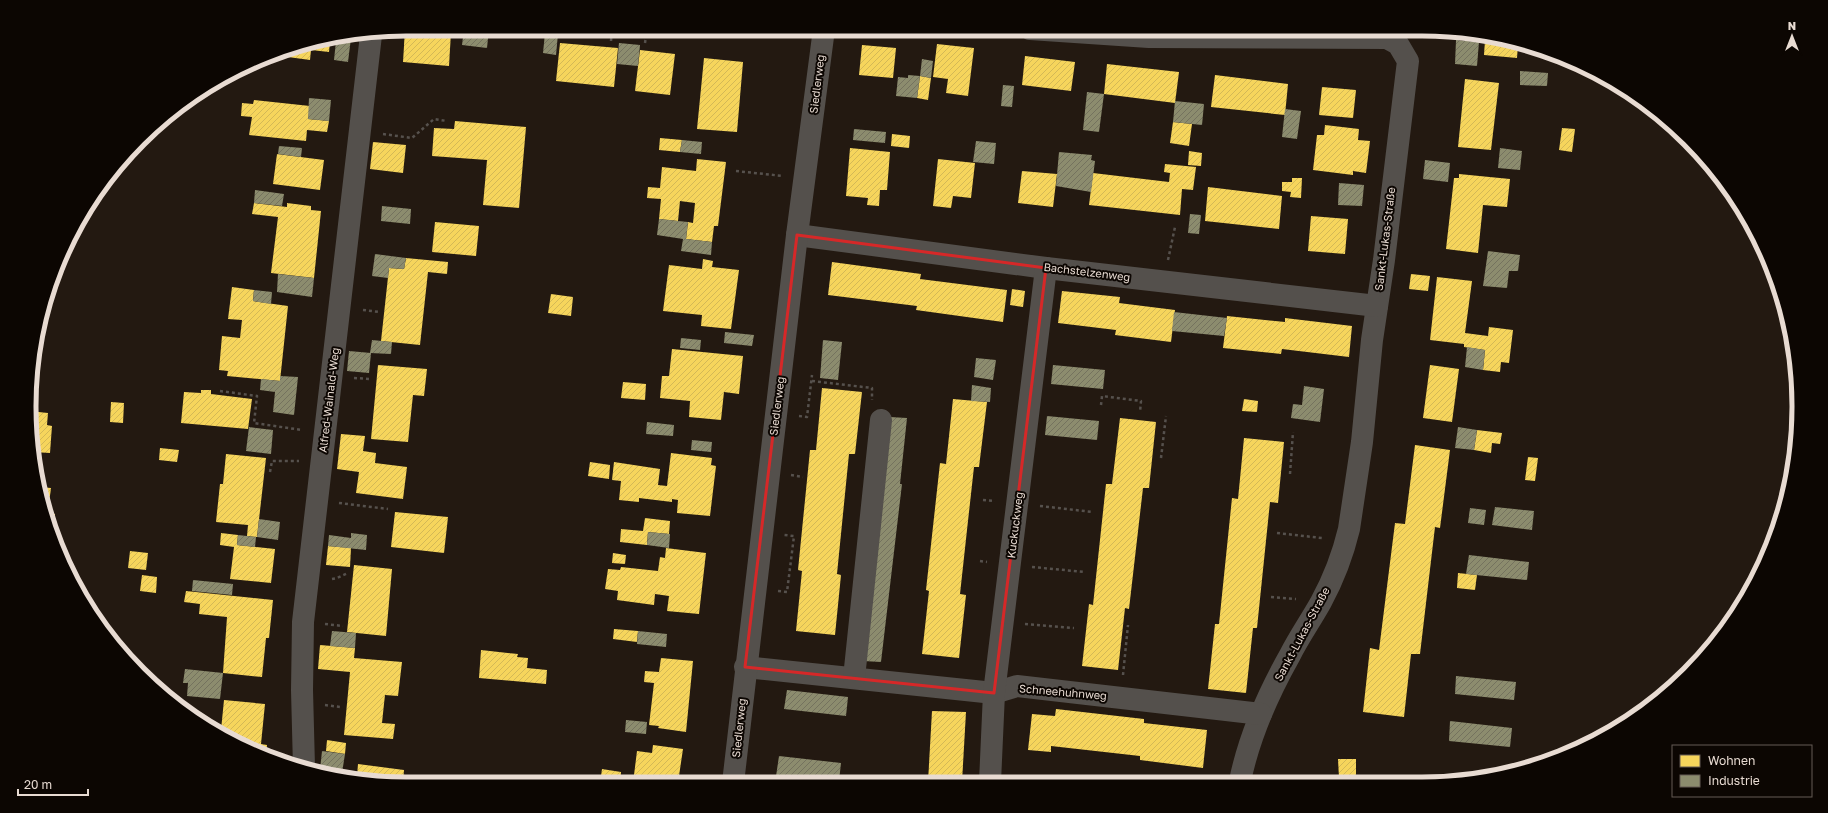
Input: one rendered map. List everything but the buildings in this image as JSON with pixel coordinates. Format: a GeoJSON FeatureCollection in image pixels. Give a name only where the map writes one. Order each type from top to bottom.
{"type":"FeatureCollection","features":[{"type":"Feature","properties":{"kind":"street","name":"Siedlerweg"},"geometry":{"type":"LineString","coordinates":[[733,777],[797,235],[823,36]]}},
{"type":"Feature","properties":{"kind":"street","name":"Sankt-Lukas-Straße"},"geometry":{"type":"LineString","coordinates":[[1134,36],[1387,38],[1398,44],[1408,61],[1353,508],[1346,541],[1321,602],[1290,655],[1261,714],[1245,757],[1241,777]]}},
{"type":"Feature","properties":{"kind":"street","name":"Alfred-Wainald-Weg"},"geometry":{"type":"LineString","coordinates":[[304,762],[302,690],[303,622],[371,38]]}},
{"type":"Feature","properties":{"kind":"street","name":"Bachstelzenweg"},"geometry":{"type":"LineString","coordinates":[[797,235],[1046,268],[1377,306]]}},
{"type":"Feature","properties":{"kind":"street","name":"Kuckuckweg"},"geometry":{"type":"LineString","coordinates":[[990,777],[994,693],[1046,268]]}},
{"type":"Feature","properties":{"kind":"street"},"geometry":{"type":"LineString","coordinates":[[854,678],[881,420]]}},
{"type":"Feature","properties":{"kind":"street","name":"Schneehuhnweg"},"geometry":{"type":"LineString","coordinates":[[745,667],[994,693],[1017,686],[1261,714]]}},
{"type":"Feature","properties":{"kind":"path"},"geometry":{"type":"LineString","coordinates":[[574,36],[581,37]]}},
{"type":"Feature","properties":{"kind":"path"},"geometry":{"type":"LineString","coordinates":[[611,36],[611,41]]}},
{"type":"Feature","properties":{"kind":"path"},"geometry":{"type":"LineString","coordinates":[[645,43],[646,36]]}},
{"type":"Feature","properties":{"kind":"path"},"geometry":{"type":"LineString","coordinates":[[359,132],[412,138],[434,119],[447,121]]}},
{"type":"Feature","properties":{"kind":"path"},"geometry":{"type":"LineString","coordinates":[[736,171],[805,178]]}},
{"type":"Feature","properties":{"kind":"path"},"geometry":{"type":"LineString","coordinates":[[1164,282],[1175,227]]}},
{"type":"Feature","properties":{"kind":"path"},"geometry":{"type":"LineString","coordinates":[[812,381],[872,388],[871,412],[881,420]]}},
{"type":"Feature","properties":{"kind":"path"},"geometry":{"type":"LineString","coordinates":[[220,391],[257,396],[254,423],[325,432]]}},
{"type":"Feature","properties":{"kind":"path"},"geometry":{"type":"LineString","coordinates":[[1100,405],[1102,396],[1141,401],[1140,412]]}},
{"type":"Feature","properties":{"kind":"path"},"geometry":{"type":"LineString","coordinates":[[1161,458],[1166,416]]}},
{"type":"Feature","properties":{"kind":"path"},"geometry":{"type":"LineString","coordinates":[[1290,474],[1293,432]]}},
{"type":"Feature","properties":{"kind":"path"},"geometry":{"type":"LineString","coordinates":[[270,472],[272,461],[322,461]]}},
{"type":"Feature","properties":{"kind":"path"},"geometry":{"type":"LineString","coordinates":[[317,500],[388,509]]}},
{"type":"Feature","properties":{"kind":"path"},"geometry":{"type":"LineString","coordinates":[[1017,504],[1093,512]]}},
{"type":"Feature","properties":{"kind":"path"},"geometry":{"type":"LineString","coordinates":[[1277,533],[1346,541]]}},
{"type":"Feature","properties":{"kind":"path"},"geometry":{"type":"LineString","coordinates":[[1010,565],[1085,572]]}},
{"type":"Feature","properties":{"kind":"path"},"geometry":{"type":"LineString","coordinates":[[1003,622],[1074,628]]}},
{"type":"Feature","properties":{"kind":"path"},"geometry":{"type":"LineString","coordinates":[[1120,698],[1128,625]]}},
{"type":"Feature","properties":{"kind":"highlighted area"},"geometry":{"type":"Polygon","coordinates":[[[797,235],[1046,268],[994,693],[745,667],[797,235]]]}}]}
